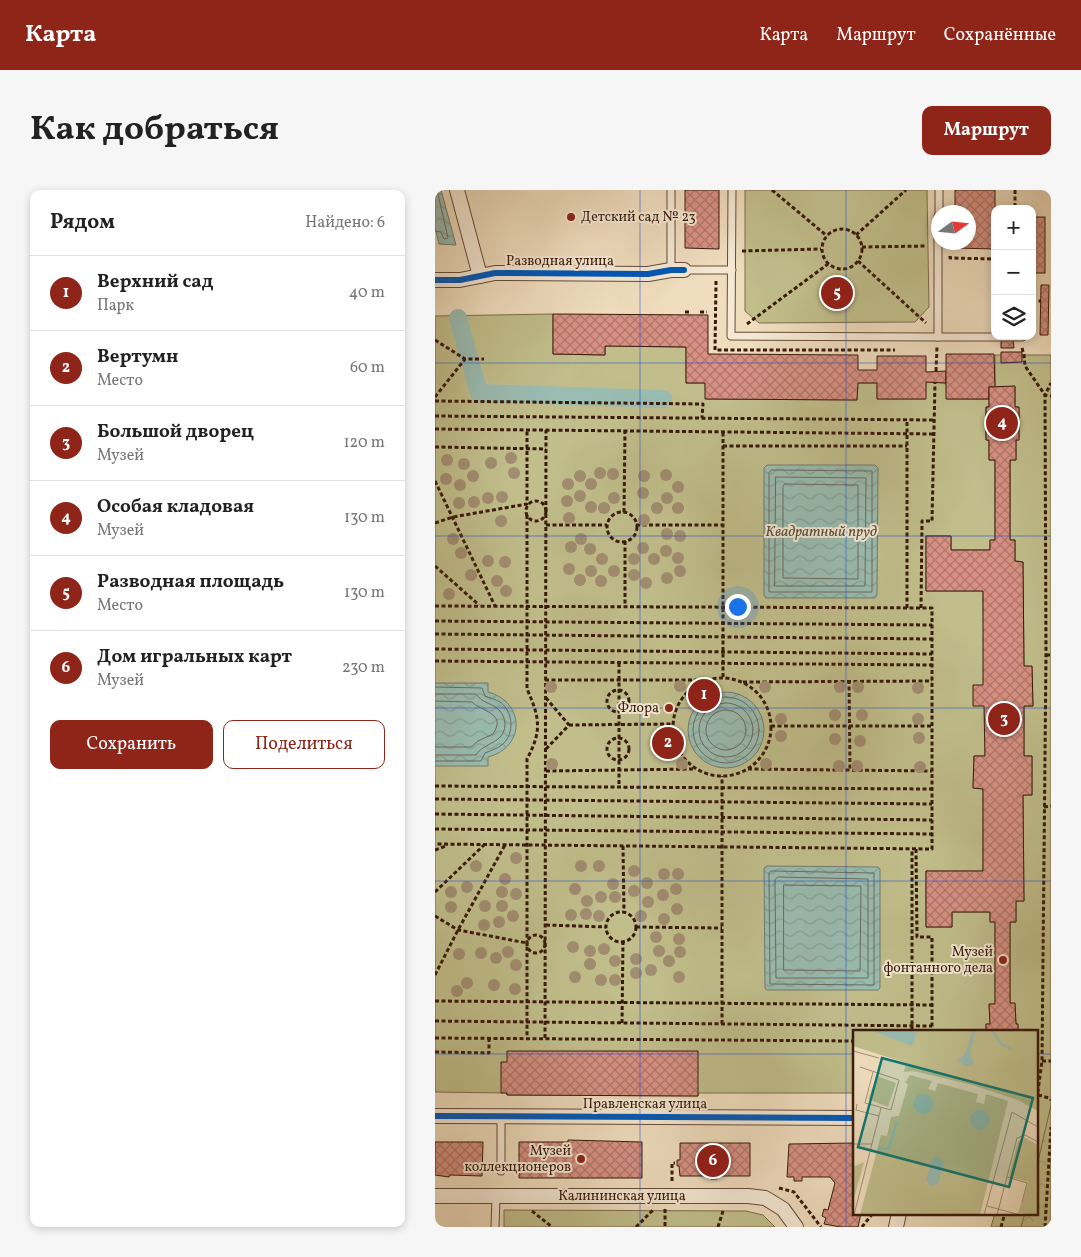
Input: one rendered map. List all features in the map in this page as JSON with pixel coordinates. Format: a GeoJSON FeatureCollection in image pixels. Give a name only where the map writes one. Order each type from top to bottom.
{"type":"FeatureCollection","features":[{"type":"Feature","properties":{"kind":"street"},"geometry":{"type":"LineString","coordinates":[[457,190],[480,276]]}},
{"type":"Feature","properties":{"kind":"street","name":"Разводная улица"},"geometry":{"type":"LineString","coordinates":[[435,280],[460,280],[495,273],[648,274],[677,270]]}},
{"type":"Feature","properties":{"kind":"street","name":"Правленская улица"},"geometry":{"type":"LineString","coordinates":[[435,1116],[853,1118]]}},
{"type":"Feature","properties":{"kind":"street","name":"Калининская улица"},"geometry":{"type":"LineString","coordinates":[[435,1196],[748,1196],[765,1198],[783,1209],[796,1227]]}},
{"type":"Feature","properties":{"kind":"street"},"geometry":{"type":"LineString","coordinates":[[896,1227],[899,1214]]}},
{"type":"Feature","properties":{"kind":"lane"},"geometry":{"type":"LineString","coordinates":[[671,190],[677,270],[731,270]]}},
{"type":"Feature","properties":{"kind":"lane"},"geometry":{"type":"LineString","coordinates":[[732,190],[731,336],[991,337]]}},
{"type":"Feature","properties":{"kind":"lane"},"geometry":{"type":"LineString","coordinates":[[939,190],[939,205]]}},
{"type":"Feature","properties":{"kind":"lane"},"geometry":{"type":"LineString","coordinates":[[938,250],[938,337]]}},
{"type":"Feature","properties":{"kind":"lane"},"geometry":{"type":"LineString","coordinates":[[501,1116],[501,1171]]}},
{"type":"Feature","properties":{"kind":"lane"},"geometry":{"type":"LineString","coordinates":[[495,1227],[496,1196]]}},
{"type":"Feature","properties":{"kind":"path"},"geometry":{"type":"LineString","coordinates":[[773,190],[827,236]]}},
{"type":"Feature","properties":{"kind":"path"},"geometry":{"type":"LineString","coordinates":[[855,235],[906,190]]}},
{"type":"Feature","properties":{"kind":"path"},"geometry":{"type":"LineString","coordinates":[[1015,190],[1015,205]]}},
{"type":"Feature","properties":{"kind":"path"},"geometry":{"type":"LineString","coordinates":[[843,229],[855,235],[862,247],[861,254],[854,266],[847,269],[833,268],[828,264],[823,258],[821,249],[827,236],[836,230],[843,229]]}},
{"type":"Feature","properties":{"kind":"path"},"geometry":{"type":"LineString","coordinates":[[862,247],[931,246]]}},
{"type":"Feature","properties":{"kind":"path"},"geometry":{"type":"LineString","coordinates":[[746,251],[821,249]]}},
{"type":"Feature","properties":{"kind":"path"},"geometry":{"type":"LineString","coordinates":[[950,250],[950,258],[991,259]]}},
{"type":"Feature","properties":{"kind":"path"},"geometry":{"type":"LineString","coordinates":[[858,261],[921,316]]}},
{"type":"Feature","properties":{"kind":"path"},"geometry":{"type":"LineString","coordinates":[[754,319],[828,264]]}},
{"type":"Feature","properties":{"kind":"path"},"geometry":{"type":"LineString","coordinates":[[715,312],[716,270]]}},
{"type":"Feature","properties":{"kind":"path"},"geometry":{"type":"LineString","coordinates":[[1036,301],[1041,301]]}},
{"type":"Feature","properties":{"kind":"path"},"geometry":{"type":"LineString","coordinates":[[685,312],[690,312]]}},
{"type":"Feature","properties":{"kind":"path"},"geometry":{"type":"LineString","coordinates":[[700,312],[707,312]]}},
{"type":"Feature","properties":{"kind":"path"},"geometry":{"type":"LineString","coordinates":[[935,372],[938,337]]}},
{"type":"Feature","properties":{"kind":"path"},"geometry":{"type":"LineString","coordinates":[[435,340],[465,359],[484,359]]}},
{"type":"Feature","properties":{"kind":"path"},"geometry":{"type":"LineString","coordinates":[[1025,355],[1025,366],[1045,395],[1051,396]]}},
{"type":"Feature","properties":{"kind":"path"},"geometry":{"type":"LineString","coordinates":[[435,399],[465,359]]}},
{"type":"Feature","properties":{"kind":"path"},"geometry":{"type":"LineString","coordinates":[[921,608],[922,521],[932,521],[935,382]]}},
{"type":"Feature","properties":{"kind":"path"},"geometry":{"type":"LineString","coordinates":[[1039,1087],[1042,1061],[1046,655],[1045,395],[1051,383]]}},
{"type":"Feature","properties":{"kind":"path"},"geometry":{"type":"LineString","coordinates":[[435,399],[703,404],[702,418]]}},
{"type":"Feature","properties":{"kind":"path"},"geometry":{"type":"LineString","coordinates":[[435,416],[934,420]]}},
{"type":"Feature","properties":{"kind":"path"},"geometry":{"type":"LineString","coordinates":[[907,420],[907,608]]}},
{"type":"Feature","properties":{"kind":"path"},"geometry":{"type":"LineString","coordinates":[[435,429],[934,434]]}},
{"type":"Feature","properties":{"kind":"path"},"geometry":{"type":"LineString","coordinates":[[527,430],[527,689],[536,708],[538,726],[536,742],[527,759],[527,1038]]}},
{"type":"Feature","properties":{"kind":"path"},"geometry":{"type":"LineString","coordinates":[[545,1038],[546,430]]}},
{"type":"Feature","properties":{"kind":"path"},"geometry":{"type":"LineString","coordinates":[[624,512],[625,430]]}},
{"type":"Feature","properties":{"kind":"path"},"geometry":{"type":"LineString","coordinates":[[723,431],[723,677]]}},
{"type":"Feature","properties":{"kind":"path"},"geometry":{"type":"LineString","coordinates":[[723,446],[907,446]]}},
{"type":"Feature","properties":{"kind":"path"},"geometry":{"type":"LineString","coordinates":[[435,447],[546,450]]}},
{"type":"Feature","properties":{"kind":"path"},"geometry":{"type":"LineString","coordinates":[[435,481],[495,606]]}},
{"type":"Feature","properties":{"kind":"path"},"geometry":{"type":"LineString","coordinates":[[435,523],[453,517],[527,504],[533,501],[540,502],[546,511]]}},
{"type":"Feature","properties":{"kind":"path"},"geometry":{"type":"LineString","coordinates":[[527,515],[533,520],[539,520],[546,511]]}},
{"type":"Feature","properties":{"kind":"path"},"geometry":{"type":"LineString","coordinates":[[624,512],[631,515],[636,525],[632,537],[625,541],[618,541],[612,538],[608,532],[607,525],[612,516],[616,513],[624,512]]}},
{"type":"Feature","properties":{"kind":"path"},"geometry":{"type":"LineString","coordinates":[[636,525],[723,524]]}},
{"type":"Feature","properties":{"kind":"path"},"geometry":{"type":"LineString","coordinates":[[546,525],[607,525]]}},
{"type":"Feature","properties":{"kind":"path"},"geometry":{"type":"LineString","coordinates":[[625,541],[625,606]]}},
{"type":"Feature","properties":{"kind":"path"},"geometry":{"type":"LineString","coordinates":[[435,566],[480,606]]}},
{"type":"Feature","properties":{"kind":"path"},"geometry":{"type":"LineString","coordinates":[[435,604],[445,606],[932,608],[932,849],[435,844]]}},
{"type":"Feature","properties":{"kind":"path"},"geometry":{"type":"LineString","coordinates":[[435,621],[932,626]]}},
{"type":"Feature","properties":{"kind":"path"},"geometry":{"type":"LineString","coordinates":[[435,634],[932,639]]}},
{"type":"Feature","properties":{"kind":"path"},"geometry":{"type":"LineString","coordinates":[[435,649],[932,654]]}},
{"type":"Feature","properties":{"kind":"path"},"geometry":{"type":"LineString","coordinates":[[1046,655],[1051,656]]}},
{"type":"Feature","properties":{"kind":"path"},"geometry":{"type":"LineString","coordinates":[[435,661],[932,664]]}},
{"type":"Feature","properties":{"kind":"path"},"geometry":{"type":"LineString","coordinates":[[619,663],[619,787]]}},
{"type":"Feature","properties":{"kind":"path"},"geometry":{"type":"LineString","coordinates":[[545,680],[703,680],[723,677],[742,682],[753,688],[761,696],[770,716],[771,726],[767,746],[762,755],[748,769],[740,773],[713,776],[695,769],[678,750],[672,724],[677,706],[681,698],[703,680]]}},
{"type":"Feature","properties":{"kind":"path"},"geometry":{"type":"LineString","coordinates":[[849,680],[850,770]]}},
{"type":"Feature","properties":{"kind":"path"},"geometry":{"type":"LineString","coordinates":[[742,682],[932,681]]}},
{"type":"Feature","properties":{"kind":"path"},"geometry":{"type":"LineString","coordinates":[[619,689],[627,693],[630,701],[627,708],[619,712],[611,710],[607,703],[607,698],[611,691],[619,689]]}},
{"type":"Feature","properties":{"kind":"path"},"geometry":{"type":"LineString","coordinates":[[545,697],[569,725]]}},
{"type":"Feature","properties":{"kind":"path"},"geometry":{"type":"LineString","coordinates":[[546,749],[569,725],[672,724]]}},
{"type":"Feature","properties":{"kind":"path"},"geometry":{"type":"LineString","coordinates":[[771,726],[932,726]]}},
{"type":"Feature","properties":{"kind":"path"},"geometry":{"type":"LineString","coordinates":[[619,738],[626,741],[629,749],[626,757],[619,761],[611,759],[606,752],[606,747],[610,740],[619,738]]}},
{"type":"Feature","properties":{"kind":"path"},"geometry":{"type":"LineString","coordinates":[[546,771],[695,769]]}},
{"type":"Feature","properties":{"kind":"path"},"geometry":{"type":"LineString","coordinates":[[748,769],[932,771]]}},
{"type":"Feature","properties":{"kind":"path"},"geometry":{"type":"LineString","coordinates":[[722,776],[722,1024]]}},
{"type":"Feature","properties":{"kind":"path"},"geometry":{"type":"LineString","coordinates":[[435,786],[932,789]]}},
{"type":"Feature","properties":{"kind":"path"},"geometry":{"type":"LineString","coordinates":[[435,799],[932,804]]}},
{"type":"Feature","properties":{"kind":"path"},"geometry":{"type":"LineString","coordinates":[[1044,807],[1051,806]]}},
{"type":"Feature","properties":{"kind":"path"},"geometry":{"type":"LineString","coordinates":[[435,814],[932,820]]}},
{"type":"Feature","properties":{"kind":"path"},"geometry":{"type":"LineString","coordinates":[[435,830],[932,834]]}},
{"type":"Feature","properties":{"kind":"path"},"geometry":{"type":"LineString","coordinates":[[435,850],[449,844]]}},
{"type":"Feature","properties":{"kind":"path"},"geometry":{"type":"LineString","coordinates":[[435,892],[484,845]]}},
{"type":"Feature","properties":{"kind":"path"},"geometry":{"type":"LineString","coordinates":[[435,975],[457,930],[505,845]]}},
{"type":"Feature","properties":{"kind":"path"},"geometry":{"type":"LineString","coordinates":[[623,846],[624,912]]}},
{"type":"Feature","properties":{"kind":"path"},"geometry":{"type":"LineString","coordinates":[[912,1030],[914,849]]}},
{"type":"Feature","properties":{"kind":"path"},"geometry":{"type":"LineString","coordinates":[[914,849],[917,937],[932,937],[932,1030]]}},
{"type":"Feature","properties":{"kind":"path"},"geometry":{"type":"LineString","coordinates":[[624,912],[633,919],[635,927],[632,936],[623,941],[613,939],[608,934],[606,927],[610,917],[616,913],[624,912]]}},
{"type":"Feature","properties":{"kind":"path"},"geometry":{"type":"LineString","coordinates":[[435,916],[457,930],[527,943]]}},
{"type":"Feature","properties":{"kind":"path"},"geometry":{"type":"LineString","coordinates":[[546,925],[606,927]]}},
{"type":"Feature","properties":{"kind":"path"},"geometry":{"type":"LineString","coordinates":[[635,927],[722,928]]}},
{"type":"Feature","properties":{"kind":"path"},"geometry":{"type":"LineString","coordinates":[[538,935],[543,938],[545,944],[544,950],[536,954],[528,949],[527,943],[532,936],[538,935]]}},
{"type":"Feature","properties":{"kind":"path"},"geometry":{"type":"LineString","coordinates":[[622,1023],[623,941]]}},
{"type":"Feature","properties":{"kind":"path"},"geometry":{"type":"LineString","coordinates":[[435,1001],[932,1005]]}},
{"type":"Feature","properties":{"kind":"path"},"geometry":{"type":"LineString","coordinates":[[435,1021],[932,1026]]}},
{"type":"Feature","properties":{"kind":"path"},"geometry":{"type":"LineString","coordinates":[[435,1038],[853,1041]]}},
{"type":"Feature","properties":{"kind":"path"},"geometry":{"type":"LineString","coordinates":[[435,1052],[489,1053],[489,1038]]}},
{"type":"Feature","properties":{"kind":"path"},"geometry":{"type":"LineString","coordinates":[[1042,1061],[1051,1061]]}},
{"type":"Feature","properties":{"kind":"path"},"geometry":{"type":"LineString","coordinates":[[1039,1096],[1051,1100]]}},
{"type":"Feature","properties":{"kind":"path"},"geometry":{"type":"LineString","coordinates":[[1045,1227],[1051,1127]]}},
{"type":"Feature","properties":{"kind":"path"},"geometry":{"type":"LineString","coordinates":[[672,1183],[671,1163],[675,1163]]}},
{"type":"Feature","properties":{"kind":"path"},"geometry":{"type":"LineString","coordinates":[[786,1190],[794,1192],[821,1227]]}},
{"type":"Feature","properties":{"kind":"path"},"geometry":{"type":"LineString","coordinates":[[528,1208],[552,1227]]}},
{"type":"Feature","properties":{"kind":"path"},"geometry":{"type":"LineString","coordinates":[[636,1227],[655,1208]]}},
{"type":"Feature","properties":{"kind":"path"},"geometry":{"type":"LineString","coordinates":[[665,1208],[665,1227]]}},
{"type":"Feature","properties":{"kind":"path"},"geometry":{"type":"LineString","coordinates":[[719,1227],[723,1208]]}},
{"type":"Feature","properties":{"kind":"path"},"geometry":{"type":"LineString","coordinates":[[862,1227],[872,1214]]}},
{"type":"Feature","properties":{"kind":"path"},"geometry":{"type":"LineString","coordinates":[[1001,1227],[1005,1214]]}},
{"type":"Feature","properties":{"kind":"green space"},"geometry":{"type":"Polygon","coordinates":[[[745,190],[927,190],[929,307],[915,322],[759,323],[745,311],[745,190]]]}},
{"type":"Feature","properties":{"kind":"green space"},"geometry":{"type":"Polygon","coordinates":[[[553,314],[553,354],[605,355],[605,346],[686,347],[686,383],[705,383],[706,399],[857,400],[858,383],[877,383],[877,399],[925,399],[926,382],[946,383],[947,399],[989,399],[989,407],[986,407],[986,440],[989,440],[989,460],[995,460],[995,540],[990,540],[990,550],[951,550],[951,536],[926,536],[926,591],[983,591],[985,756],[974,756],[973,788],[983,789],[983,871],[926,871],[926,927],[952,927],[952,912],[990,912],[990,922],[995,922],[995,1004],[989,1004],[990,1024],[986,1024],[986,1030],[853,1030],[853,1093],[699,1093],[698,1096],[507,1095],[506,1093],[435,1092],[435,316],[553,314]]]}},
{"type":"Feature","properties":{"kind":"green space"},"geometry":{"type":"Polygon","coordinates":[[[995,355],[1051,355],[1051,1227],[991,1227],[995,1214],[1039,1214],[1039,1030],[1018,1030],[1015,1004],[1010,1003],[1010,922],[1016,922],[1016,901],[1024,901],[1023,795],[1032,795],[1032,756],[1024,756],[1024,706],[1033,706],[1032,667],[1024,666],[1023,562],[1015,561],[1015,540],[1010,540],[1010,460],[1016,460],[1016,440],[1019,440],[1019,407],[1015,407],[1015,387],[995,387],[995,355]]]}},
{"type":"Feature","properties":{"kind":"green space"},"geometry":{"type":"Polygon","coordinates":[[[1051,1105],[1051,1227],[1021,1227],[1025,1214],[1039,1214],[1039,1157],[1051,1105]]]}},
{"type":"Feature","properties":{"kind":"green space"},"geometry":{"type":"Polygon","coordinates":[[[504,1210],[746,1211],[763,1215],[775,1227],[504,1227],[504,1210]]]}},
{"type":"Feature","properties":{"kind":"water"},"geometry":{"type":"Polygon","coordinates":[[[435,190],[441,190],[456,245],[439,244],[435,227],[435,190]]]}},
{"type":"Feature","properties":{"kind":"water","name":"Квадратный пруд"},"geometry":{"type":"Polygon","coordinates":[[[767,465],[875,465],[878,468],[877,595],[875,598],[766,598],[764,595],[764,468],[767,465]]]}},
{"type":"Feature","properties":{"kind":"water"},"geometry":{"type":"Polygon","coordinates":[[[435,683],[488,683],[488,692],[500,697],[509,705],[514,714],[516,724],[514,735],[509,744],[500,752],[488,757],[488,766],[435,766],[435,683]]]}},
{"type":"Feature","properties":{"kind":"water"},"geometry":{"type":"Polygon","coordinates":[[[734,692],[747,698],[758,709],[764,722],[762,745],[747,762],[734,768],[718,768],[705,762],[690,745],[688,722],[694,709],[711,694],[734,692]]]}},
{"type":"Feature","properties":{"kind":"water"},"geometry":{"type":"Polygon","coordinates":[[[767,866],[878,867],[880,869],[880,988],[878,990],[767,990],[765,988],[764,868],[767,866]]]}},
{"type":"Feature","properties":{"kind":"building"},"geometry":{"type":"Polygon","coordinates":[[[685,190],[719,190],[719,249],[685,248],[685,190]]]}},
{"type":"Feature","properties":{"kind":"building"},"geometry":{"type":"Polygon","coordinates":[[[955,190],[995,190],[995,205],[991,205],[991,249],[976,249],[976,205],[955,205],[955,190]]]}},
{"type":"Feature","properties":{"kind":"building"},"geometry":{"type":"Polygon","coordinates":[[[1036,217],[1045,217],[1045,273],[1036,273],[1036,217]]]}},
{"type":"Feature","properties":{"kind":"building"},"geometry":{"type":"Polygon","coordinates":[[[1041,285],[1049,285],[1048,335],[1040,335],[1041,285]]]}},
{"type":"Feature","properties":{"kind":"building"},"geometry":{"type":"Polygon","coordinates":[[[553,314],[708,315],[708,354],[858,355],[858,370],[877,370],[877,356],[926,356],[926,372],[946,371],[946,383],[926,382],[926,399],[877,399],[877,383],[858,383],[857,400],[705,399],[705,383],[686,383],[686,347],[605,346],[605,355],[553,354],[553,314]]]}},
{"type":"Feature","properties":{"kind":"building"},"geometry":{"type":"Polygon","coordinates":[[[1001,340],[1013,340],[1014,348],[1001,348],[1001,340]]]}},
{"type":"Feature","properties":{"kind":"building"},"geometry":{"type":"Polygon","coordinates":[[[1001,352],[1022,352],[1022,362],[1001,363],[1001,352]]]}},
{"type":"Feature","properties":{"kind":"building"},"geometry":{"type":"Polygon","coordinates":[[[946,354],[994,354],[995,387],[989,387],[989,399],[946,399],[946,354]]]}},
{"type":"Feature","properties":{"kind":"building"},"geometry":{"type":"Polygon","coordinates":[[[1015,386],[1015,407],[1019,407],[1019,440],[1016,440],[1016,460],[1010,460],[1010,540],[1015,540],[1015,561],[1023,562],[1024,666],[1032,666],[1033,706],[1024,706],[1024,756],[1032,756],[1032,795],[1023,795],[1024,901],[1016,901],[1016,922],[1010,922],[1010,1003],[1015,1003],[1018,1030],[986,1030],[986,1024],[990,1024],[989,1004],[995,1004],[995,922],[990,922],[990,912],[952,912],[952,927],[926,927],[926,871],[983,871],[983,789],[973,788],[974,756],[985,756],[984,706],[973,706],[973,685],[983,685],[983,591],[926,591],[926,536],[951,536],[951,550],[990,550],[990,540],[995,540],[995,460],[989,460],[989,440],[986,440],[986,407],[989,407],[989,387],[1015,386]]]}},
{"type":"Feature","properties":{"kind":"building"},"geometry":{"type":"Polygon","coordinates":[[[507,1051],[698,1051],[698,1096],[507,1095],[507,1093],[501,1093],[501,1062],[507,1062],[507,1051]]]}},
{"type":"Feature","properties":{"kind":"building","name":"Музей коллекционеров"},"geometry":{"type":"Polygon","coordinates":[[[568,1140],[642,1142],[642,1178],[519,1178],[519,1142],[568,1142],[568,1140]]]}},
{"type":"Feature","properties":{"kind":"building"},"geometry":{"type":"Polygon","coordinates":[[[435,1142],[483,1142],[482,1176],[450,1175],[449,1177],[435,1175],[435,1142]]]}},
{"type":"Feature","properties":{"kind":"building"},"geometry":{"type":"Polygon","coordinates":[[[680,1143],[750,1143],[750,1176],[717,1176],[717,1179],[711,1179],[712,1176],[680,1176],[677,1160],[680,1160],[680,1143]]]}},
{"type":"Feature","properties":{"kind":"building"},"geometry":{"type":"Polygon","coordinates":[[[853,1143],[853,1214],[861,1214],[858,1227],[824,1224],[826,1218],[822,1216],[824,1209],[828,1210],[835,1183],[830,1177],[802,1177],[802,1181],[794,1181],[794,1177],[787,1177],[789,1144],[853,1143]]]}},
{"type":"Feature","properties":{"kind":"waterway"},"geometry":{"type":"LineString","coordinates":[[458,318],[479,393],[663,399]]}},
{"type":"Feature","properties":{"kind":"cycle path"},"geometry":{"type":"LineString","coordinates":[[435,280],[460,280],[495,273],[648,274],[684,270]]}},
{"type":"Feature","properties":{"kind":"cycle path"},"geometry":{"type":"LineString","coordinates":[[435,1116],[853,1118]]}},
{"type":"Feature","properties":{"kind":"place","name":"Детский сад № 23"},"geometry":{"type":"Point","coordinates":[571,217]}},
{"type":"Feature","properties":{"kind":"place","name":"Разводная площадь"},"geometry":{"type":"Point","coordinates":[837,293]}},
{"type":"Feature","properties":{"kind":"place","name":"Особая кладовая"},"geometry":{"type":"Point","coordinates":[1002,423]}},
{"type":"Feature","properties":{"kind":"place","name":"Верхний сад"},"geometry":{"type":"Point","coordinates":[704,695]}},
{"type":"Feature","properties":{"kind":"place","name":"Флора"},"geometry":{"type":"Point","coordinates":[669,708]}},
{"type":"Feature","properties":{"kind":"place","name":"Большой дворец"},"geometry":{"type":"Point","coordinates":[1004,719]}},
{"type":"Feature","properties":{"kind":"place","name":"Вертумн"},"geometry":{"type":"Point","coordinates":[668,743]}},
{"type":"Feature","properties":{"kind":"place","name":"Музей фонтанного дела"},"geometry":{"type":"Point","coordinates":[1003,960]}},
{"type":"Feature","properties":{"kind":"place","name":"Музей коллекционеров"},"geometry":{"type":"Point","coordinates":[581,1159]}},
{"type":"Feature","properties":{"kind":"place","name":"Дом игральных карт"},"geometry":{"type":"Point","coordinates":[713,1161]}}]}
